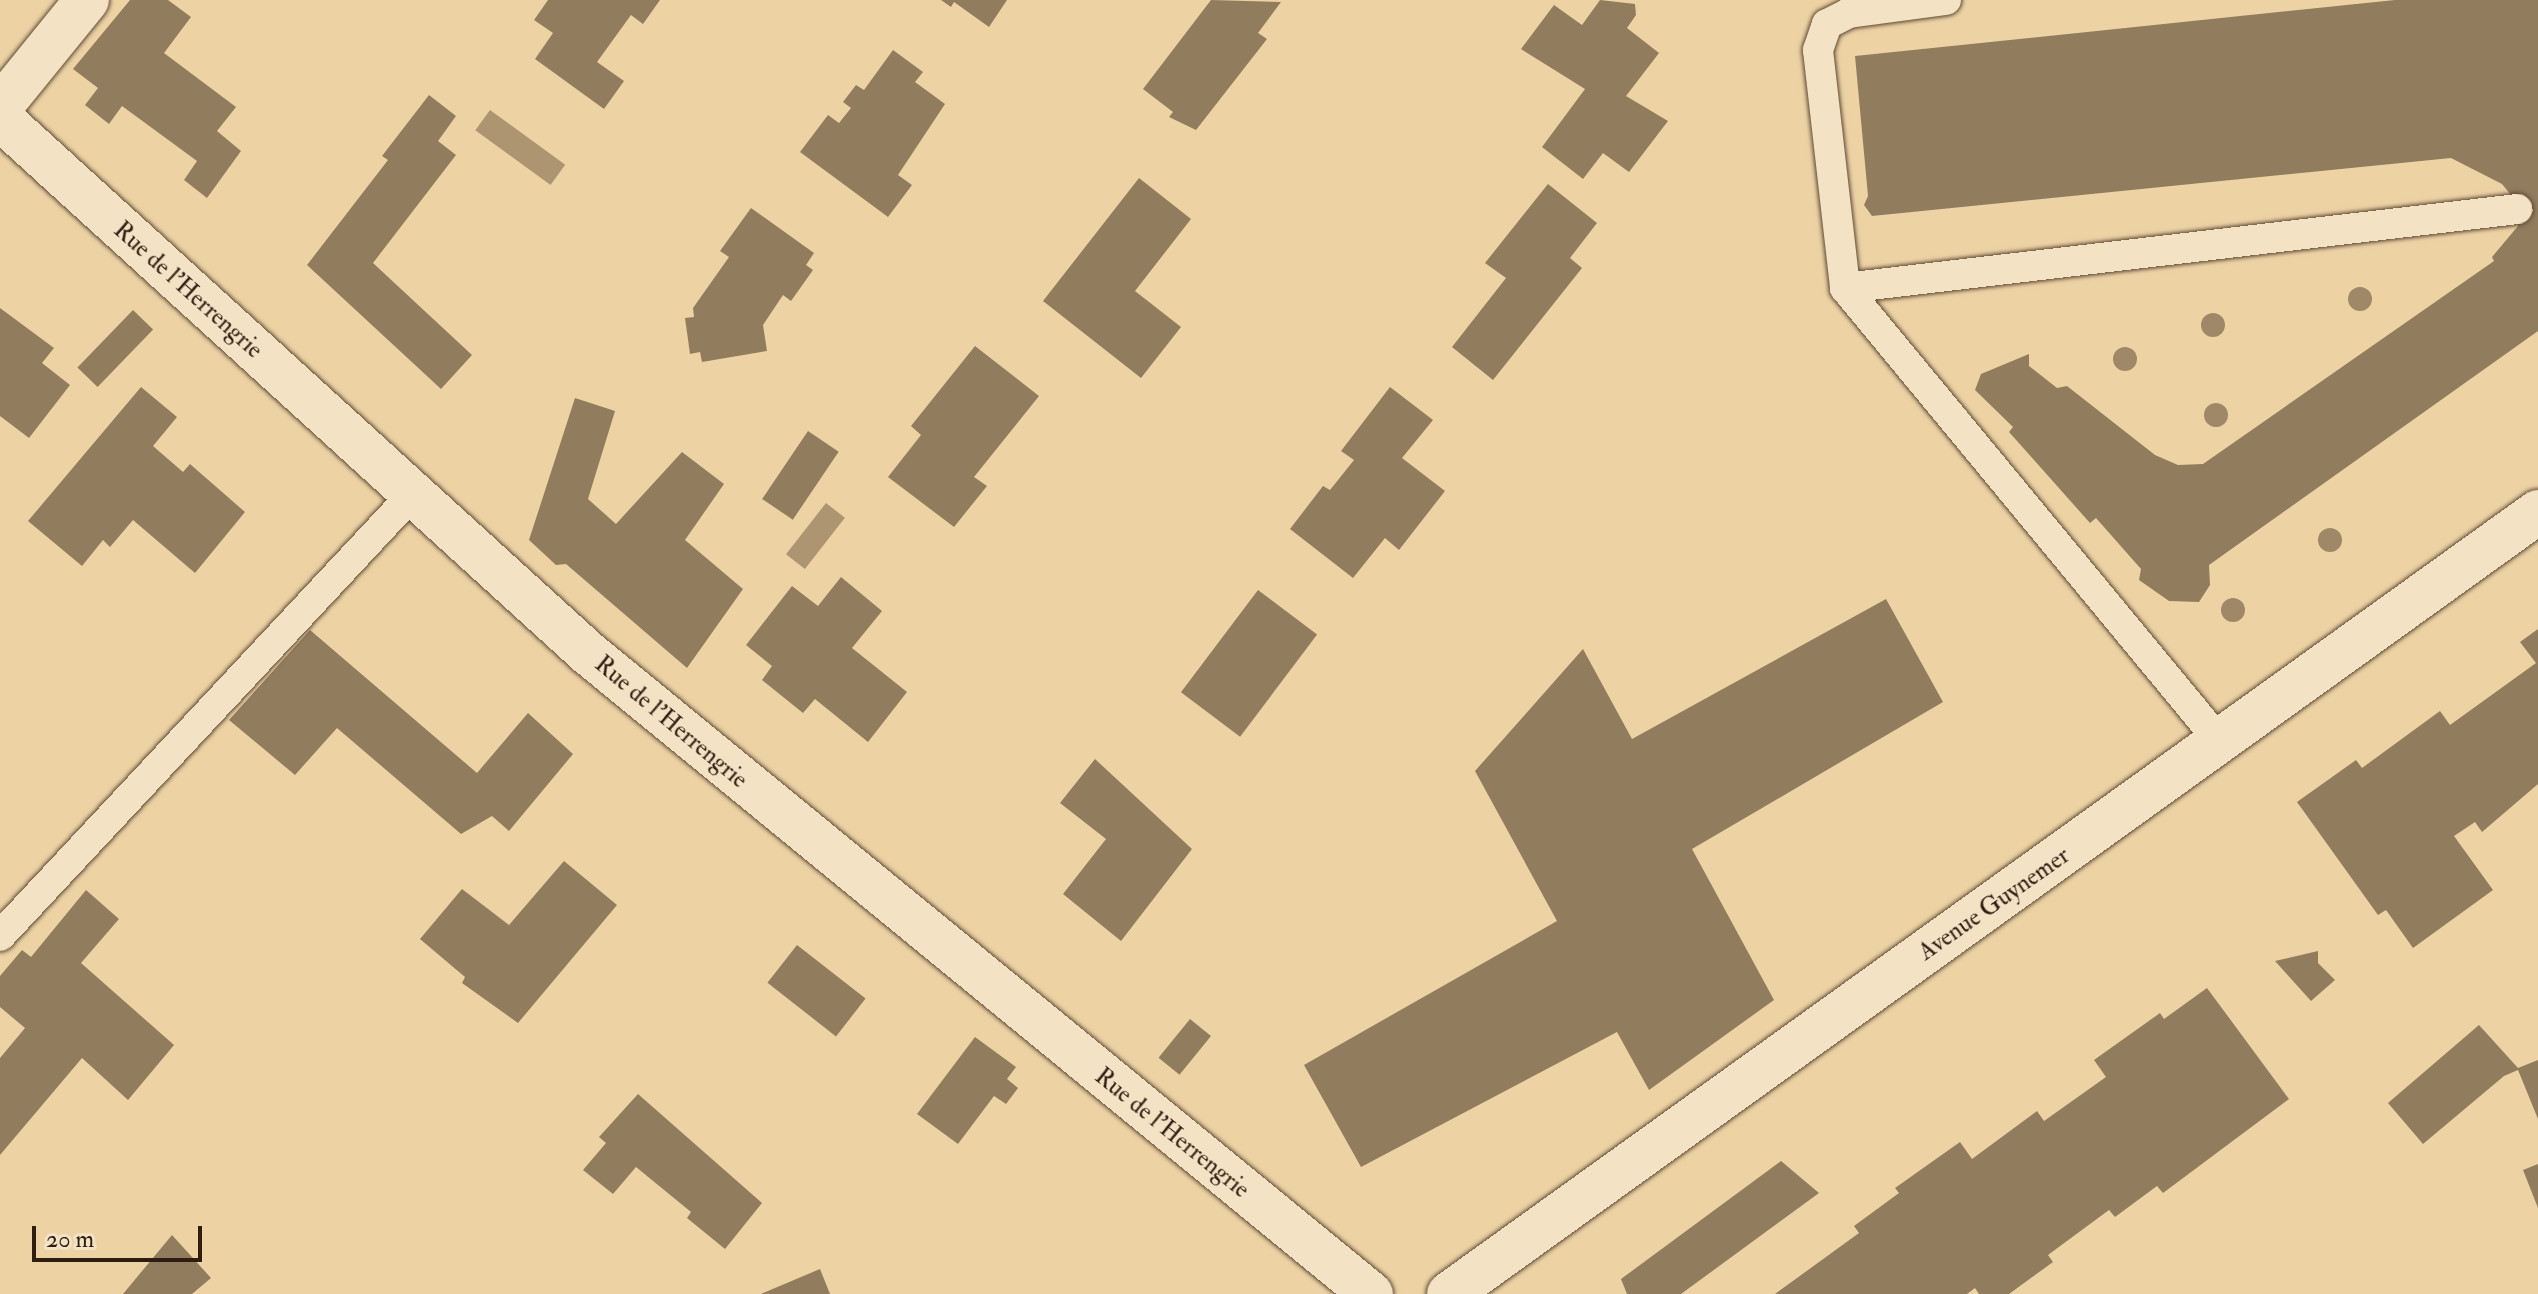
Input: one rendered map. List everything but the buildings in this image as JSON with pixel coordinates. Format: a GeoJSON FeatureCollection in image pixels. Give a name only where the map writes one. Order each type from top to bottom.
{"type":"FeatureCollection","features":[{"type":"Feature","properties":{"kind":"street"},"geometry":{"type":"LineString","coordinates":[[0,107],[87,0]]}},
{"type":"Feature","properties":{"kind":"street","name":"Rue de l'Herrengrie"},"geometry":{"type":"LineString","coordinates":[[0,118],[588,653],[1371,1294]]}},
{"type":"Feature","properties":{"kind":"street","name":"Avenue Guynemer"},"geometry":{"type":"LineString","coordinates":[[1449,1294],[2221,743],[2538,512]]}},
{"type":"Feature","properties":{"kind":"lane"},"geometry":{"type":"LineString","coordinates":[[1946,0],[1849,13],[1827,24],[1818,50],[1845,288],[2221,743]]}},
{"type":"Feature","properties":{"kind":"lane"},"geometry":{"type":"LineString","coordinates":[[1845,288],[2517,209]]}},
{"type":"Feature","properties":{"kind":"lane"},"geometry":{"type":"LineString","coordinates":[[0,936],[412,495]]}},
{"type":"Feature","properties":{"kind":"shaded area"},"geometry":{"type":"Polygon","coordinates":[[[490,110],[565,165],[551,185],[475,130],[490,110]]]}},
{"type":"Feature","properties":{"kind":"shaded area"},"geometry":{"type":"Polygon","coordinates":[[[826,503],[845,518],[805,569],[786,554],[826,503]]]}}]}
